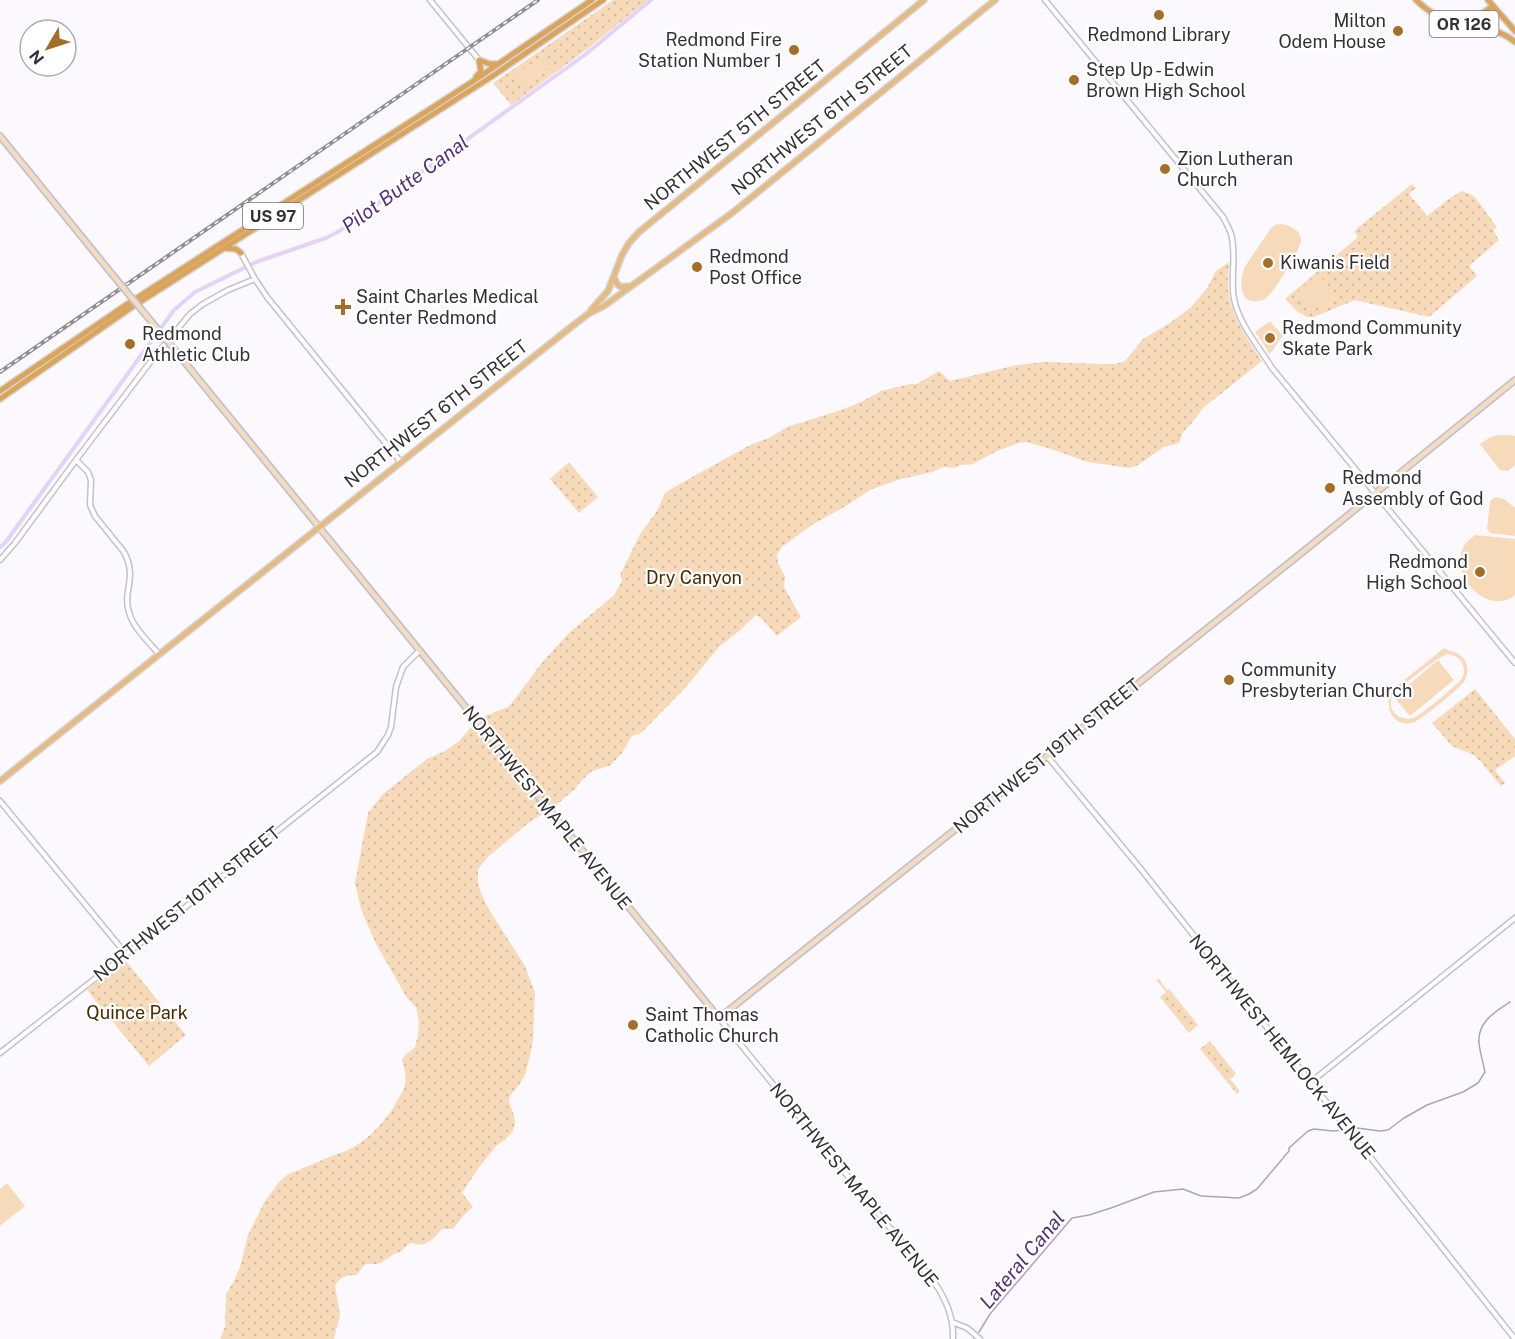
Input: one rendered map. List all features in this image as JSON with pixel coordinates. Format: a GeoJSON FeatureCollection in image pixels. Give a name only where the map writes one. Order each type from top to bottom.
{"type":"FeatureCollection","features":[{"type":"Feature","properties":{"kind":"highway","name":"US 97"},"geometry":{"type":"LineString","coordinates":[[0,391],[126,304],[500,64],[592,0]]}},
{"type":"Feature","properties":{"kind":"highway","name":"US 97"},"geometry":{"type":"LineString","coordinates":[[0,399],[129,309],[491,77],[603,0]]}},
{"type":"Feature","properties":{"kind":"highway","name":"OR 126"},"geometry":{"type":"LineString","coordinates":[[1416,0],[1432,13],[1447,20],[1495,30],[1515,42]]}},
{"type":"Feature","properties":{"kind":"highway","name":"OR 126"},"geometry":{"type":"LineString","coordinates":[[1488,0],[1515,31]]}},
{"type":"Feature","properties":{"kind":"highway"},"geometry":{"type":"LineString","coordinates":[[1467,24],[1493,6]]}},
{"type":"Feature","properties":{"kind":"highway"},"geometry":{"type":"LineString","coordinates":[[479,60],[490,64],[500,64]]}},
{"type":"Feature","properties":{"kind":"highway"},"geometry":{"type":"LineString","coordinates":[[472,82],[481,71],[479,60]]}},
{"type":"Feature","properties":{"kind":"highway"},"geometry":{"type":"LineString","coordinates":[[241,253],[243,236]]}},
{"type":"Feature","properties":{"kind":"highway"},"geometry":{"type":"LineString","coordinates":[[224,248],[236,249],[241,253]]}},
{"type":"Feature","properties":{"kind":"main road","name":"NORTHWEST 5TH STREET"},"geometry":{"type":"LineString","coordinates":[[588,314],[608,291],[622,255],[639,232],[924,0]]}},
{"type":"Feature","properties":{"kind":"main road","name":"NORTHWEST 6TH STREET"},"geometry":{"type":"LineString","coordinates":[[0,781],[400,461],[588,314],[604,306],[732,213],[995,0]]}},
{"type":"Feature","properties":{"kind":"main road","name":"NORTHWEST MAPLE AVENUE"},"geometry":{"type":"LineString","coordinates":[[0,136],[719,1018]]}},
{"type":"Feature","properties":{"kind":"main road"},"geometry":{"type":"LineString","coordinates":[[614,277],[621,287],[632,285]]}},
{"type":"Feature","properties":{"kind":"main road","name":"NORTHWEST 19TH STREET"},"geometry":{"type":"LineString","coordinates":[[719,1018],[1515,380]]}},
{"type":"Feature","properties":{"kind":"street"},"geometry":{"type":"LineString","coordinates":[[430,0],[479,60]]}},
{"type":"Feature","properties":{"kind":"street"},"geometry":{"type":"LineString","coordinates":[[1045,0],[1223,217],[1231,233],[1233,244],[1234,297],[1241,319],[1272,368],[1515,663]]}},
{"type":"Feature","properties":{"kind":"street"},"geometry":{"type":"LineString","coordinates":[[241,253],[267,297],[400,461]]}},
{"type":"Feature","properties":{"kind":"street"},"geometry":{"type":"LineString","coordinates":[[0,560],[21,536],[170,336],[190,314],[203,304],[255,279]]}},
{"type":"Feature","properties":{"kind":"street"},"geometry":{"type":"LineString","coordinates":[[76,460],[88,472],[91,480],[90,505],[95,516],[128,559],[131,573],[129,613],[136,626],[159,654]]}},
{"type":"Feature","properties":{"kind":"street","name":"NORTHWEST 10TH STREET"},"geometry":{"type":"LineString","coordinates":[[0,1053],[170,920],[377,752],[391,727],[396,687],[403,667],[419,651]]}},
{"type":"Feature","properties":{"kind":"street","name":"NORTHWEST HEMLOCK AVENUE"},"geometry":{"type":"LineString","coordinates":[[1047,756],[1140,868],[1515,1339]]}},
{"type":"Feature","properties":{"kind":"street"},"geometry":{"type":"LineString","coordinates":[[0,801],[126,954]]}},
{"type":"Feature","properties":{"kind":"street"},"geometry":{"type":"LineString","coordinates":[[1311,1082],[1515,918]]}},
{"type":"Feature","properties":{"kind":"street","name":"NORTHWEST MAPLE AVENUE"},"geometry":{"type":"LineString","coordinates":[[719,1018],[943,1294],[952,1322],[953,1339]]}},
{"type":"Feature","properties":{"kind":"street"},"geometry":{"type":"LineString","coordinates":[[952,1322],[967,1328],[980,1339]]}},
{"type":"Feature","properties":{"kind":"green space"},"geometry":{"type":"Polygon","coordinates":[[[613,0],[648,0],[586,50],[511,105],[493,83],[613,0]]]}},
{"type":"Feature","properties":{"kind":"green space"},"geometry":{"type":"Polygon","coordinates":[[[545,54],[553,65],[550,69],[527,86],[519,84],[515,76],[545,54]]]}},
{"type":"Feature","properties":{"kind":"green space"},"geometry":{"type":"Polygon","coordinates":[[[1412,184],[1416,188],[1409,194],[1427,216],[1462,191],[1474,196],[1497,227],[1493,230],[1499,240],[1469,266],[1477,276],[1429,317],[1355,300],[1314,317],[1307,317],[1298,312],[1285,299],[1358,237],[1354,231],[1412,184]]]}},
{"type":"Feature","properties":{"kind":"green space","name":"Kiwanis Field"},"geometry":{"type":"Polygon","coordinates":[[[1281,224],[1291,227],[1300,236],[1297,252],[1269,296],[1262,300],[1251,301],[1242,292],[1241,282],[1244,268],[1271,228],[1281,224]]]}},
{"type":"Feature","properties":{"kind":"green space","name":"Dry Canyon"},"geometry":{"type":"Polygon","coordinates":[[[1229,262],[1228,288],[1231,305],[1242,330],[1262,361],[1203,408],[1183,432],[1179,443],[1164,447],[1130,468],[1088,462],[1048,448],[1026,442],[1019,443],[997,451],[973,464],[953,468],[944,467],[872,489],[812,525],[782,547],[777,555],[778,563],[785,576],[784,587],[801,617],[777,636],[756,615],[719,647],[687,686],[641,733],[632,736],[622,753],[611,765],[592,771],[555,806],[527,824],[488,857],[478,869],[478,883],[488,908],[525,966],[535,992],[533,1040],[525,1075],[510,1096],[509,1101],[515,1123],[513,1131],[496,1146],[462,1193],[473,1207],[453,1229],[442,1229],[433,1239],[422,1245],[411,1243],[381,1263],[366,1264],[357,1275],[342,1278],[335,1285],[340,1315],[334,1339],[220,1339],[225,1327],[226,1294],[240,1267],[248,1235],[265,1201],[287,1175],[344,1152],[371,1134],[392,1110],[406,1081],[402,1060],[415,1047],[419,1021],[416,1007],[407,998],[375,942],[361,909],[355,883],[368,813],[383,794],[427,759],[445,751],[459,741],[472,726],[485,716],[508,707],[544,660],[570,632],[614,595],[622,581],[620,575],[640,534],[657,511],[665,493],[676,486],[787,427],[844,409],[881,391],[917,384],[939,371],[950,381],[1017,365],[1044,362],[1116,364],[1125,361],[1143,339],[1190,308],[1208,287],[1215,272],[1229,262]]]}},
{"type":"Feature","properties":{"kind":"green space"},"geometry":{"type":"Polygon","coordinates":[[[1316,275],[1320,275],[1336,298],[1331,302],[1320,305],[1309,304],[1295,294],[1316,275]]]}},
{"type":"Feature","properties":{"kind":"green space","name":"Redmond Community Skate Park"},"geometry":{"type":"Polygon","coordinates":[[[1270,321],[1283,336],[1269,354],[1255,332],[1270,321]]]}},
{"type":"Feature","properties":{"kind":"green space"},"geometry":{"type":"Polygon","coordinates":[[[1498,435],[1515,436],[1515,465],[1508,471],[1500,470],[1480,444],[1498,435]]]}},
{"type":"Feature","properties":{"kind":"green space"},"geometry":{"type":"Polygon","coordinates":[[[569,462],[598,497],[579,513],[550,479],[569,462]]]}},
{"type":"Feature","properties":{"kind":"green space"},"geometry":{"type":"Polygon","coordinates":[[[1495,497],[1504,499],[1515,508],[1515,536],[1490,533],[1487,529],[1490,501],[1495,497]]]}},
{"type":"Feature","properties":{"kind":"green space"},"geometry":{"type":"Polygon","coordinates":[[[1475,535],[1515,539],[1515,595],[1505,600],[1494,601],[1473,590],[1466,580],[1461,569],[1461,556],[1465,544],[1475,535]]]}},
{"type":"Feature","properties":{"kind":"green space"},"geometry":{"type":"Polygon","coordinates":[[[1444,648],[1459,654],[1466,663],[1467,674],[1462,684],[1449,697],[1412,723],[1399,721],[1391,713],[1389,701],[1393,689],[1444,648]],[[1447,654],[1395,693],[1391,703],[1397,715],[1407,719],[1417,716],[1461,680],[1464,670],[1461,661],[1447,654]]]}},
{"type":"Feature","properties":{"kind":"green space"},"geometry":{"type":"Polygon","coordinates":[[[1438,660],[1454,680],[1410,716],[1394,697],[1438,660]]]}},
{"type":"Feature","properties":{"kind":"green space"},"geometry":{"type":"Polygon","coordinates":[[[1475,689],[1515,739],[1515,756],[1495,770],[1505,783],[1501,786],[1474,755],[1452,746],[1432,723],[1475,689]]]}},
{"type":"Feature","properties":{"kind":"green space","name":"Quince Park"},"geometry":{"type":"Polygon","coordinates":[[[125,960],[186,1035],[149,1066],[87,990],[125,960]]]}},
{"type":"Feature","properties":{"kind":"green space"},"geometry":{"type":"Polygon","coordinates":[[[1158,978],[1198,1025],[1189,1033],[1160,997],[1166,992],[1156,980],[1158,978]]]}},
{"type":"Feature","properties":{"kind":"green space"},"geometry":{"type":"Polygon","coordinates":[[[1210,1041],[1236,1074],[1230,1079],[1240,1091],[1237,1094],[1200,1049],[1210,1041]]]}},
{"type":"Feature","properties":{"kind":"green space"},"geometry":{"type":"Polygon","coordinates":[[[7,1183],[25,1206],[0,1226],[0,1189],[7,1183]]]}},
{"type":"Feature","properties":{"kind":"waterway","name":"Pilot Butte Canal"},"geometry":{"type":"LineString","coordinates":[[0,547],[174,310],[195,292],[256,262],[338,232],[586,54],[651,0]]}},
{"type":"Feature","properties":{"kind":"waterway","name":"Lateral Canal"},"geometry":{"type":"LineString","coordinates":[[1351,1128],[1388,1130],[1427,1105],[1463,1092],[1478,1083],[1485,1072],[1479,1043],[1481,1029],[1488,1018],[1510,1002]]}},
{"type":"Feature","properties":{"kind":"waterway","name":"Lateral Canal"},"geometry":{"type":"LineString","coordinates":[[979,1332],[990,1314],[1072,1218],[1089,1215],[1154,1192],[1183,1189],[1201,1196],[1239,1198],[1257,1189],[1289,1151],[1289,1148],[1308,1131],[1314,1129],[1344,1130]]}},
{"type":"Feature","properties":{"kind":"railway"},"geometry":{"type":"LineString","coordinates":[[0,372],[538,0]]}},
{"type":"Feature","properties":{"kind":"place","name":"Redmond Library"},"geometry":{"type":"Point","coordinates":[1159,15]}},
{"type":"Feature","properties":{"kind":"place","name":"Milton Odem House"},"geometry":{"type":"Point","coordinates":[1398,31]}},
{"type":"Feature","properties":{"kind":"place","name":"Redmond Fire Station Number 1"},"geometry":{"type":"Point","coordinates":[794,50]}},
{"type":"Feature","properties":{"kind":"place","name":"Step Up - Edwin Brown High School"},"geometry":{"type":"Point","coordinates":[1074,80]}},
{"type":"Feature","properties":{"kind":"place","name":"Zion Lutheran Church"},"geometry":{"type":"Point","coordinates":[1165,169]}},
{"type":"Feature","properties":{"kind":"place","name":"Kiwanis Field"},"geometry":{"type":"Point","coordinates":[1268,263]}},
{"type":"Feature","properties":{"kind":"place","name":"Redmond Post Office"},"geometry":{"type":"Point","coordinates":[697,267]}},
{"type":"Feature","properties":{"kind":"place","name":"Saint Charles Medical Center Redmond"},"geometry":{"type":"Point","coordinates":[343,307]}},
{"type":"Feature","properties":{"kind":"place","name":"Redmond Community Skate Park"},"geometry":{"type":"Point","coordinates":[1270,338]}},
{"type":"Feature","properties":{"kind":"place","name":"Redmond Athletic Club"},"geometry":{"type":"Point","coordinates":[130,344]}},
{"type":"Feature","properties":{"kind":"place","name":"Redmond Assembly of God"},"geometry":{"type":"Point","coordinates":[1330,488]}},
{"type":"Feature","properties":{"kind":"place","name":"Redmond High School"},"geometry":{"type":"Point","coordinates":[1480,572]}},
{"type":"Feature","properties":{"kind":"place","name":"Community Presbyterian Church"},"geometry":{"type":"Point","coordinates":[1229,680]}},
{"type":"Feature","properties":{"kind":"place","name":"Saint Thomas Catholic Church"},"geometry":{"type":"Point","coordinates":[633,1025]}}]}
